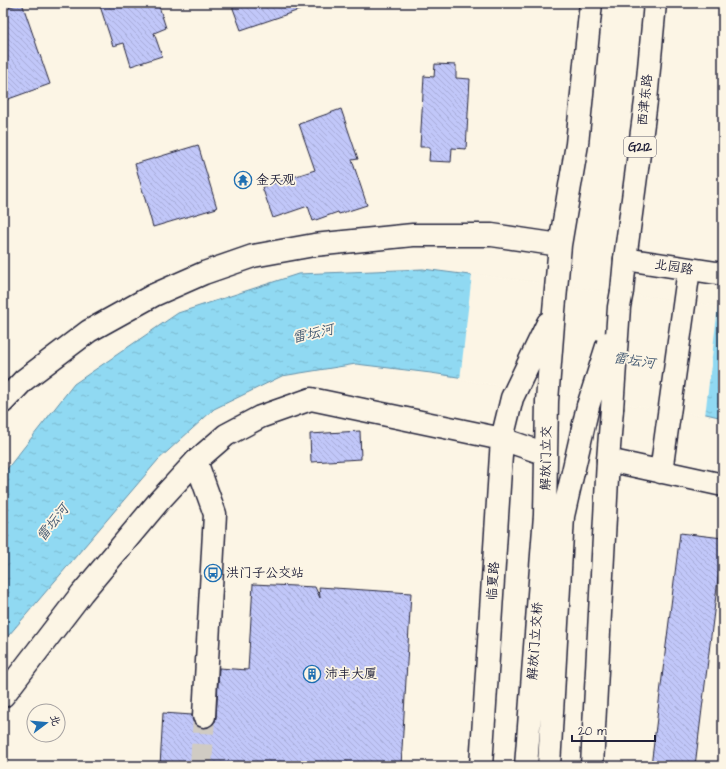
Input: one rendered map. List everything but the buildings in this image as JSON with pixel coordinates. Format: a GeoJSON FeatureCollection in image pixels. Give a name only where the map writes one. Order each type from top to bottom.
{"type":"FeatureCollection","features":[{"type":"Feature","properties":{"kind":"main road"},"geometry":{"type":"LineString","coordinates":[[3,402],[24,380],[89,331],[154,295],[204,274],[253,256],[314,245],[413,234],[492,235],[560,245],[577,144],[591,3]]}},
{"type":"Feature","properties":{"kind":"main road","name":"西津东路"},"geometry":{"type":"LineString","coordinates":[[621,299],[646,101],[655,3]]}},
{"type":"Feature","properties":{"kind":"main road","name":"解放门立交"},"geometry":{"type":"LineString","coordinates":[[554,516],[546,454],[547,402],[560,245]]}},
{"type":"Feature","properties":{"kind":"main road","name":"北园路"},"geometry":{"type":"LineString","coordinates":[[625,259],[723,274]]}},
{"type":"Feature","properties":{"kind":"main road"},"geometry":{"type":"LineString","coordinates":[[661,472],[689,269]]}},
{"type":"Feature","properties":{"kind":"main road"},"geometry":{"type":"LineString","coordinates":[[592,766],[608,460],[621,299]]}},
{"type":"Feature","properties":{"kind":"main road","name":"解放门立交"},"geometry":{"type":"LineString","coordinates":[[554,516],[621,299]]}},
{"type":"Feature","properties":{"kind":"main road","name":"临夏路"},"geometry":{"type":"LineString","coordinates":[[481,766],[502,439],[512,398],[554,311]]}},
{"type":"Feature","properties":{"kind":"main road"},"geometry":{"type":"LineString","coordinates":[[3,696],[82,593],[159,501],[196,461],[226,435],[260,417],[311,399],[502,439],[546,454]]}},
{"type":"Feature","properties":{"kind":"main road"},"geometry":{"type":"LineString","coordinates":[[608,460],[723,485]]}},
{"type":"Feature","properties":{"kind":"main road"},"geometry":{"type":"LineString","coordinates":[[196,461],[215,514],[204,716]]}},
{"type":"Feature","properties":{"kind":"main road","name":"解放门立交桥"},"geometry":{"type":"LineString","coordinates":[[526,766],[554,516]]}},
{"type":"Feature","properties":{"kind":"main road","name":"解放门立交桥"},"geometry":{"type":"LineString","coordinates":[[549,766],[554,516]]}},
{"type":"Feature","properties":{"kind":"water","name":"雷坛河"},"geometry":{"type":"Polygon","coordinates":[[[423,269],[723,308],[723,418],[706,414],[431,373],[356,364],[282,376],[214,409],[158,460],[3,642],[3,474],[74,384],[178,313],[298,274],[423,269]]]}},
{"type":"Feature","properties":{"kind":"pier"},"geometry":{"type":"Polygon","coordinates":[[[472,274],[718,306],[705,416],[460,380],[472,274]]]}},
{"type":"Feature","properties":{"kind":"tunnel"},"geometry":{"type":"LineString","coordinates":[[201,766],[204,716]]}},
{"type":"Feature","properties":{"kind":"place","name":"金天观"},"geometry":{"type":"Point","coordinates":[243,180]}},
{"type":"Feature","properties":{"kind":"place","name":"洪门子公交站"},"geometry":{"type":"Point","coordinates":[213,573]}},
{"type":"Feature","properties":{"kind":"place","name":"沛丰大厦"},"geometry":{"type":"Point","coordinates":[312,674]}}]}
